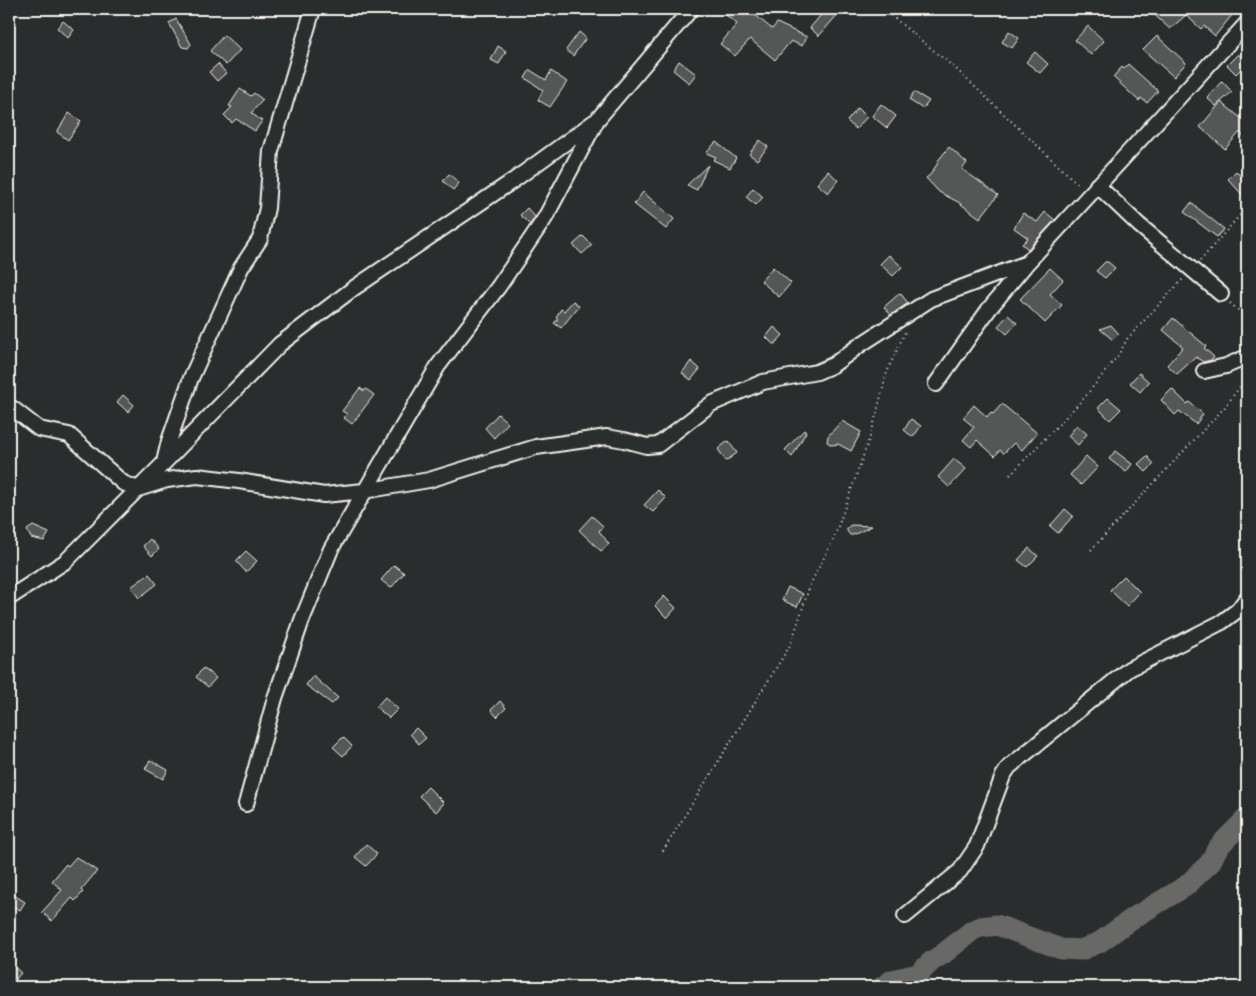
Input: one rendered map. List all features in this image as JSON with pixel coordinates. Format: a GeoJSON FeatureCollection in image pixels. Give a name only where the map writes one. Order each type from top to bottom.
{"type":"FeatureCollection","features":[{"type":"Feature","properties":{"kind":"street"},"geometry":{"type":"LineString","coordinates":[[164,463],[169,441],[191,378],[240,268],[260,239],[267,208],[271,151],[313,9]]}},
{"type":"Feature","properties":{"kind":"street"},"geometry":{"type":"LineString","coordinates":[[9,598],[66,561],[280,344],[354,288],[514,180],[596,120],[691,9]]}},
{"type":"Feature","properties":{"kind":"street"},"geometry":{"type":"LineString","coordinates":[[936,384],[989,309],[1027,263],[1247,22]]}},
{"type":"Feature","properties":{"kind":"street"},"geometry":{"type":"LineString","coordinates":[[246,804],[274,698],[302,620],[331,549],[438,366],[499,286],[546,218],[596,120]]}},
{"type":"Feature","properties":{"kind":"street"},"geometry":{"type":"LineString","coordinates":[[1093,190],[1193,269],[1221,294]]}},
{"type":"Feature","properties":{"kind":"street"},"geometry":{"type":"LineString","coordinates":[[12,408],[39,429],[69,435],[123,483],[138,489],[167,480],[197,476],[324,495],[364,491],[428,480],[536,447],[608,437],[647,446],[658,445],[711,404],[763,382],[817,372],[833,365],[860,345],[931,299],[1027,263]]}},
{"type":"Feature","properties":{"kind":"street"},"geometry":{"type":"LineString","coordinates":[[1204,371],[1226,366],[1247,357]]}},
{"type":"Feature","properties":{"kind":"street"},"geometry":{"type":"LineString","coordinates":[[905,916],[960,872],[977,846],[1003,776],[1009,767],[1129,669],[1222,622],[1238,610],[1247,598]]}},
{"type":"Feature","properties":{"kind":"path"},"geometry":{"type":"LineString","coordinates":[[883,9],[956,69],[1093,190]]}},
{"type":"Feature","properties":{"kind":"path"},"geometry":{"type":"LineString","coordinates":[[1010,475],[1085,397],[1119,354],[1127,339],[1193,269],[1247,207]]}},
{"type":"Feature","properties":{"kind":"path"},"geometry":{"type":"LineString","coordinates":[[1221,294],[1247,318]]}},
{"type":"Feature","properties":{"kind":"path"},"geometry":{"type":"LineString","coordinates":[[663,851],[791,644],[810,585],[834,538],[844,512],[872,431],[887,372],[917,308]]}},
{"type":"Feature","properties":{"kind":"path"},"geometry":{"type":"LineString","coordinates":[[1091,550],[1225,407],[1247,377]]}},
{"type":"Feature","properties":{"kind":"building"},"geometry":{"type":"Polygon","coordinates":[[[718,9],[748,9],[772,29],[777,23],[807,37],[802,46],[791,41],[775,60],[750,39],[735,56],[720,44],[737,24],[718,9]]]}},
{"type":"Feature","properties":{"kind":"building"},"geometry":{"type":"Polygon","coordinates":[[[826,9],[831,9],[838,14],[819,36],[810,28],[826,9]]]}},
{"type":"Feature","properties":{"kind":"building"},"geometry":{"type":"Polygon","coordinates":[[[1148,9],[1237,9],[1215,36],[1204,26],[1201,29],[1186,15],[1170,29],[1148,9]]]}},
{"type":"Feature","properties":{"kind":"building"},"geometry":{"type":"Polygon","coordinates":[[[176,19],[191,44],[188,48],[182,47],[169,23],[176,19]]]}},
{"type":"Feature","properties":{"kind":"building"},"geometry":{"type":"Polygon","coordinates":[[[63,21],[74,30],[68,38],[57,28],[63,21]]]}},
{"type":"Feature","properties":{"kind":"building"},"geometry":{"type":"Polygon","coordinates":[[[1088,26],[1104,41],[1091,55],[1075,40],[1088,26]]]}},
{"type":"Feature","properties":{"kind":"building"},"geometry":{"type":"Polygon","coordinates":[[[1009,31],[1019,38],[1012,48],[1002,42],[1009,31]]]}},
{"type":"Feature","properties":{"kind":"building"},"geometry":{"type":"Polygon","coordinates":[[[579,32],[586,38],[573,56],[566,50],[579,32]]]}},
{"type":"Feature","properties":{"kind":"building"},"geometry":{"type":"Polygon","coordinates":[[[224,35],[240,50],[226,65],[210,51],[224,35]]]}},
{"type":"Feature","properties":{"kind":"building"},"geometry":{"type":"Polygon","coordinates":[[[1157,36],[1186,63],[1174,77],[1143,50],[1157,36]]]}},
{"type":"Feature","properties":{"kind":"building"},"geometry":{"type":"Polygon","coordinates":[[[498,46],[506,51],[499,64],[491,60],[498,46]]]}},
{"type":"Feature","properties":{"kind":"building"},"geometry":{"type":"Polygon","coordinates":[[[1035,52],[1048,64],[1040,73],[1026,62],[1035,52]]]}},
{"type":"Feature","properties":{"kind":"building"},"geometry":{"type":"Polygon","coordinates":[[[1238,54],[1247,63],[1236,74],[1227,65],[1238,54]]]}},
{"type":"Feature","properties":{"kind":"building"},"geometry":{"type":"Polygon","coordinates":[[[679,61],[696,74],[689,83],[673,70],[679,61]]]}},
{"type":"Feature","properties":{"kind":"building"},"geometry":{"type":"Polygon","coordinates":[[[218,64],[226,73],[217,81],[209,72],[218,64]]]}},
{"type":"Feature","properties":{"kind":"building"},"geometry":{"type":"Polygon","coordinates":[[[1128,64],[1158,91],[1147,103],[1141,98],[1139,101],[1113,77],[1122,67],[1124,69],[1128,64]]]}},
{"type":"Feature","properties":{"kind":"building"},"geometry":{"type":"Polygon","coordinates":[[[530,70],[546,80],[551,71],[567,82],[550,107],[538,100],[543,90],[525,78],[530,70]]]}},
{"type":"Feature","properties":{"kind":"building"},"geometry":{"type":"Polygon","coordinates":[[[1222,81],[1232,92],[1216,106],[1207,98],[1222,81]]]}},
{"type":"Feature","properties":{"kind":"building"},"geometry":{"type":"Polygon","coordinates":[[[240,89],[251,96],[254,93],[263,100],[251,113],[262,121],[255,131],[236,119],[232,123],[224,115],[232,107],[229,106],[240,89]]]}},
{"type":"Feature","properties":{"kind":"building"},"geometry":{"type":"Polygon","coordinates":[[[914,92],[929,101],[923,109],[909,100],[914,92]]]}},
{"type":"Feature","properties":{"kind":"building"},"geometry":{"type":"Polygon","coordinates":[[[1221,102],[1247,123],[1247,142],[1240,132],[1225,149],[1200,127],[1221,102]]]}},
{"type":"Feature","properties":{"kind":"building"},"geometry":{"type":"Polygon","coordinates":[[[881,104],[896,116],[887,128],[872,116],[881,104]]]}},
{"type":"Feature","properties":{"kind":"building"},"geometry":{"type":"Polygon","coordinates":[[[858,108],[867,117],[856,129],[847,121],[858,108]]]}},
{"type":"Feature","properties":{"kind":"building"},"geometry":{"type":"Polygon","coordinates":[[[69,113],[81,121],[68,140],[57,132],[69,113]]]}},
{"type":"Feature","properties":{"kind":"building"},"geometry":{"type":"Polygon","coordinates":[[[760,140],[768,147],[757,160],[749,154],[760,140]]]}},
{"type":"Feature","properties":{"kind":"building"},"geometry":{"type":"Polygon","coordinates":[[[716,142],[736,158],[730,168],[713,160],[716,157],[706,153],[716,142]]]}},
{"type":"Feature","properties":{"kind":"building"},"geometry":{"type":"Polygon","coordinates":[[[949,147],[967,163],[962,169],[998,195],[980,218],[958,202],[939,192],[926,178],[949,147]]]}},
{"type":"Feature","properties":{"kind":"building"},"geometry":{"type":"Polygon","coordinates":[[[708,165],[697,190],[687,185],[708,165]]]}},
{"type":"Feature","properties":{"kind":"building"},"geometry":{"type":"Polygon","coordinates":[[[828,171],[838,180],[828,193],[817,184],[828,171]]]}},
{"type":"Feature","properties":{"kind":"building"},"geometry":{"type":"Polygon","coordinates":[[[1236,171],[1247,183],[1247,200],[1228,179],[1236,171]]]}},
{"type":"Feature","properties":{"kind":"building"},"geometry":{"type":"Polygon","coordinates":[[[449,174],[459,183],[453,190],[443,181],[449,174]]]}},
{"type":"Feature","properties":{"kind":"building"},"geometry":{"type":"Polygon","coordinates":[[[753,188],[763,197],[756,205],[746,197],[753,188]]]}},
{"type":"Feature","properties":{"kind":"building"},"geometry":{"type":"Polygon","coordinates":[[[643,192],[674,219],[666,229],[634,204],[643,192]]]}},
{"type":"Feature","properties":{"kind":"building"},"geometry":{"type":"Polygon","coordinates":[[[1191,203],[1224,229],[1217,237],[1184,212],[1191,203]]]}},
{"type":"Feature","properties":{"kind":"building"},"geometry":{"type":"Polygon","coordinates":[[[527,208],[535,217],[530,225],[520,215],[527,208]]]}},
{"type":"Feature","properties":{"kind":"building"},"geometry":{"type":"Polygon","coordinates":[[[1045,212],[1055,220],[1028,249],[1022,244],[1028,238],[1014,228],[1023,213],[1037,222],[1045,212]]]}},
{"type":"Feature","properties":{"kind":"building"},"geometry":{"type":"Polygon","coordinates":[[[583,236],[592,245],[582,254],[573,245],[583,236]]]}},
{"type":"Feature","properties":{"kind":"building"},"geometry":{"type":"Polygon","coordinates":[[[889,255],[902,267],[893,276],[880,264],[889,255]]]}},
{"type":"Feature","properties":{"kind":"building"},"geometry":{"type":"Polygon","coordinates":[[[1105,262],[1108,262],[1115,268],[1105,278],[1096,271],[1105,262]]]}},
{"type":"Feature","properties":{"kind":"building"},"geometry":{"type":"Polygon","coordinates":[[[773,267],[791,283],[779,297],[761,281],[773,267]]]}},
{"type":"Feature","properties":{"kind":"building"},"geometry":{"type":"Polygon","coordinates":[[[1050,268],[1063,280],[1050,294],[1062,305],[1045,323],[1020,299],[1050,268]]]}},
{"type":"Feature","properties":{"kind":"building"},"geometry":{"type":"Polygon","coordinates":[[[900,293],[908,303],[891,315],[884,307],[900,293]]]}},
{"type":"Feature","properties":{"kind":"building"},"geometry":{"type":"Polygon","coordinates":[[[573,301],[579,306],[561,328],[554,323],[558,319],[556,317],[561,309],[564,311],[573,301]]]}},
{"type":"Feature","properties":{"kind":"building"},"geometry":{"type":"Polygon","coordinates":[[[1008,315],[1017,323],[1007,334],[998,326],[1008,315]]]}},
{"type":"Feature","properties":{"kind":"building"},"geometry":{"type":"Polygon","coordinates":[[[1173,318],[1206,346],[1204,348],[1214,357],[1211,360],[1203,362],[1196,357],[1177,374],[1167,365],[1183,347],[1163,330],[1173,318]]]}},
{"type":"Feature","properties":{"kind":"building"},"geometry":{"type":"Polygon","coordinates":[[[1111,325],[1119,334],[1113,340],[1100,329],[1111,325]]]}},
{"type":"Feature","properties":{"kind":"building"},"geometry":{"type":"Polygon","coordinates":[[[774,327],[783,335],[774,345],[766,337],[774,327]]]}},
{"type":"Feature","properties":{"kind":"building"},"geometry":{"type":"Polygon","coordinates":[[[691,361],[700,369],[691,380],[682,373],[691,361]]]}},
{"type":"Feature","properties":{"kind":"building"},"geometry":{"type":"Polygon","coordinates":[[[1139,373],[1149,382],[1140,392],[1130,383],[1139,373]]]}},
{"type":"Feature","properties":{"kind":"building"},"geometry":{"type":"Polygon","coordinates":[[[360,388],[364,391],[366,389],[374,395],[352,424],[344,418],[347,414],[342,411],[360,388]]]}},
{"type":"Feature","properties":{"kind":"building"},"geometry":{"type":"Polygon","coordinates":[[[1172,389],[1187,404],[1189,402],[1203,414],[1196,424],[1179,411],[1175,415],[1161,400],[1172,389]]]}},
{"type":"Feature","properties":{"kind":"building"},"geometry":{"type":"Polygon","coordinates":[[[123,395],[134,405],[128,412],[117,402],[123,395]]]}},
{"type":"Feature","properties":{"kind":"building"},"geometry":{"type":"Polygon","coordinates":[[[1108,398],[1121,409],[1110,420],[1098,408],[1108,398]]]}},
{"type":"Feature","properties":{"kind":"building"},"geometry":{"type":"Polygon","coordinates":[[[1002,404],[1037,433],[1022,450],[1014,443],[1004,453],[1000,450],[995,456],[977,440],[971,447],[963,440],[974,427],[963,418],[974,405],[987,417],[991,412],[993,414],[1002,404]]]}},
{"type":"Feature","properties":{"kind":"building"},"geometry":{"type":"Polygon","coordinates":[[[498,414],[508,423],[494,438],[485,428],[498,414]]]}},
{"type":"Feature","properties":{"kind":"building"},"geometry":{"type":"Polygon","coordinates":[[[911,419],[921,426],[913,437],[904,430],[911,419]]]}},
{"type":"Feature","properties":{"kind":"building"},"geometry":{"type":"Polygon","coordinates":[[[842,421],[861,432],[851,451],[838,444],[832,445],[827,442],[828,436],[842,421]]]}},
{"type":"Feature","properties":{"kind":"building"},"geometry":{"type":"Polygon","coordinates":[[[1077,425],[1087,434],[1078,445],[1068,436],[1077,425]]]}},
{"type":"Feature","properties":{"kind":"building"},"geometry":{"type":"Polygon","coordinates":[[[804,430],[806,432],[792,457],[785,450],[804,430]]]}},
{"type":"Feature","properties":{"kind":"building"},"geometry":{"type":"Polygon","coordinates":[[[728,441],[737,453],[726,461],[718,449],[728,441]]]}},
{"type":"Feature","properties":{"kind":"building"},"geometry":{"type":"Polygon","coordinates":[[[1115,451],[1132,464],[1126,472],[1109,459],[1115,451]]]}},
{"type":"Feature","properties":{"kind":"building"},"geometry":{"type":"Polygon","coordinates":[[[1086,456],[1098,467],[1081,485],[1070,475],[1086,456]]]}},
{"type":"Feature","properties":{"kind":"building"},"geometry":{"type":"Polygon","coordinates":[[[1147,456],[1154,464],[1146,472],[1138,464],[1147,456]]]}},
{"type":"Feature","properties":{"kind":"building"},"geometry":{"type":"Polygon","coordinates":[[[954,459],[966,469],[949,487],[938,477],[954,459]]]}},
{"type":"Feature","properties":{"kind":"building"},"geometry":{"type":"Polygon","coordinates":[[[658,490],[666,498],[653,512],[644,505],[658,490]]]}},
{"type":"Feature","properties":{"kind":"building"},"geometry":{"type":"Polygon","coordinates":[[[1065,509],[1073,516],[1058,533],[1050,526],[1065,509]]]}},
{"type":"Feature","properties":{"kind":"building"},"geometry":{"type":"Polygon","coordinates":[[[592,516],[603,526],[599,531],[609,544],[601,551],[579,530],[592,516]]]}},
{"type":"Feature","properties":{"kind":"building"},"geometry":{"type":"Polygon","coordinates":[[[851,525],[872,526],[850,535],[847,528],[851,525]]]}},
{"type":"Feature","properties":{"kind":"building"},"geometry":{"type":"Polygon","coordinates":[[[33,526],[49,533],[44,541],[31,538],[27,530],[33,526]]]}},
{"type":"Feature","properties":{"kind":"building"},"geometry":{"type":"Polygon","coordinates":[[[150,539],[159,549],[152,556],[143,546],[150,539]]]}},
{"type":"Feature","properties":{"kind":"building"},"geometry":{"type":"Polygon","coordinates":[[[1029,548],[1038,556],[1027,567],[1018,560],[1029,548]]]}},
{"type":"Feature","properties":{"kind":"building"},"geometry":{"type":"Polygon","coordinates":[[[246,551],[257,561],[246,572],[236,561],[246,551]]]}},
{"type":"Feature","properties":{"kind":"building"},"geometry":{"type":"Polygon","coordinates":[[[394,565],[404,573],[391,588],[381,580],[394,565]]]}},
{"type":"Feature","properties":{"kind":"building"},"geometry":{"type":"Polygon","coordinates":[[[149,574],[157,584],[139,598],[131,587],[149,574]]]}},
{"type":"Feature","properties":{"kind":"building"},"geometry":{"type":"Polygon","coordinates":[[[1124,576],[1140,592],[1127,606],[1110,590],[1124,576]]]}},
{"type":"Feature","properties":{"kind":"building"},"geometry":{"type":"Polygon","coordinates":[[[788,587],[803,594],[797,607],[782,600],[788,587]]]}},
{"type":"Feature","properties":{"kind":"building"},"geometry":{"type":"Polygon","coordinates":[[[664,596],[676,608],[667,618],[655,606],[664,596]]]}},
{"type":"Feature","properties":{"kind":"building"},"geometry":{"type":"Polygon","coordinates":[[[203,668],[216,678],[208,687],[196,677],[203,668]]]}},
{"type":"Feature","properties":{"kind":"building"},"geometry":{"type":"Polygon","coordinates":[[[313,676],[338,698],[332,704],[306,685],[313,676]]]}},
{"type":"Feature","properties":{"kind":"building"},"geometry":{"type":"Polygon","coordinates":[[[385,697],[398,709],[389,718],[376,707],[385,697]]]}},
{"type":"Feature","properties":{"kind":"building"},"geometry":{"type":"Polygon","coordinates":[[[500,701],[506,708],[497,717],[491,710],[500,701]]]}},
{"type":"Feature","properties":{"kind":"building"},"geometry":{"type":"Polygon","coordinates":[[[416,728],[426,738],[419,744],[410,734],[416,728]]]}},
{"type":"Feature","properties":{"kind":"building"},"geometry":{"type":"Polygon","coordinates":[[[343,737],[352,746],[343,756],[333,747],[343,737]]]}},
{"type":"Feature","properties":{"kind":"building"},"geometry":{"type":"Polygon","coordinates":[[[150,760],[168,770],[163,779],[145,769],[150,760]]]}},
{"type":"Feature","properties":{"kind":"building"},"geometry":{"type":"Polygon","coordinates":[[[428,787],[444,803],[436,812],[419,796],[428,787]]]}},
{"type":"Feature","properties":{"kind":"building"},"geometry":{"type":"Polygon","coordinates":[[[366,844],[377,854],[366,866],[355,857],[366,844]]]}},
{"type":"Feature","properties":{"kind":"building"},"geometry":{"type":"Polygon","coordinates":[[[76,857],[97,871],[81,890],[83,892],[75,901],[72,898],[52,921],[42,912],[62,890],[52,881],[66,864],[68,866],[76,857]]]}},
{"type":"Feature","properties":{"kind":"building"},"geometry":{"type":"Polygon","coordinates":[[[9,892],[25,902],[20,910],[9,904],[9,892]]]}},
{"type":"Feature","properties":{"kind":"building"},"geometry":{"type":"Polygon","coordinates":[[[9,962],[21,973],[9,987],[9,962]]]}},
{"type":"Feature","properties":{"kind":"waterway"},"geometry":{"type":"LineString","coordinates":[[882,987],[892,980],[918,974],[973,930],[981,927],[997,925],[1061,949],[1081,950],[1100,942],[1133,918],[1186,886],[1210,863],[1217,849],[1247,818]]}}]}
